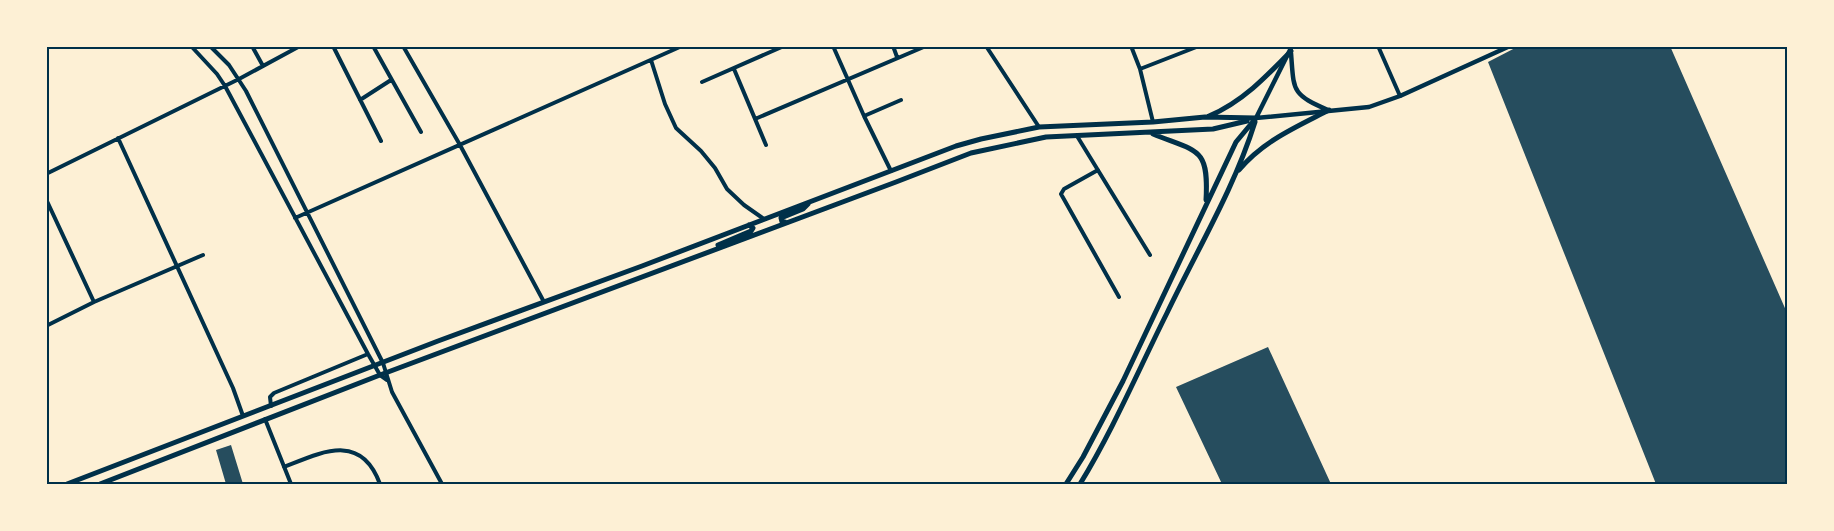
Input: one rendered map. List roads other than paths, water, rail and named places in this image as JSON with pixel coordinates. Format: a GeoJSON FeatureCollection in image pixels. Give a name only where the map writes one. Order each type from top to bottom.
{"type":"FeatureCollection","features":[{"type":"Feature","properties":{"kind":"main road"},"geometry":{"type":"LineString","coordinates":[[1205,117],[1227,108],[1243,97],[1292,49]]}},
{"type":"Feature","properties":{"kind":"main road"},"geometry":{"type":"LineString","coordinates":[[1234,176],[1254,153],[1268,142],[1329,110]]}},
{"type":"Feature","properties":{"kind":"main road"},"geometry":{"type":"LineString","coordinates":[[67,484],[964,144],[1039,127],[1153,122],[1205,117],[1256,118]]}},
{"type":"Feature","properties":{"kind":"main road"},"geometry":{"type":"LineString","coordinates":[[100,484],[380,375],[971,153],[1046,137],[1213,129],[1256,118]]}},
{"type":"Feature","properties":{"kind":"main road"},"geometry":{"type":"LineString","coordinates":[[1080,484],[1116,418],[1234,176],[1256,118]]}},
{"type":"Feature","properties":{"kind":"main road"},"geometry":{"type":"LineString","coordinates":[[1066,484],[1118,391],[1236,142],[1256,118]]}},
{"type":"Feature","properties":{"kind":"main road"},"geometry":{"type":"LineString","coordinates":[[1152,133],[1197,152],[1205,163],[1208,174],[1206,205]]}},
{"type":"Feature","properties":{"kind":"main road"},"geometry":{"type":"LineString","coordinates":[[786,222],[782,222],[782,218],[802,209],[811,201]]}},
{"type":"Feature","properties":{"kind":"main road"},"geometry":{"type":"LineString","coordinates":[[764,219],[767,229]]}},
{"type":"Feature","properties":{"kind":"main road"},"geometry":{"type":"LineString","coordinates":[[709,251],[723,242],[751,231],[752,226],[749,225]]}},
{"type":"Feature","properties":{"kind":"street"},"geometry":{"type":"LineString","coordinates":[[190,46],[217,74],[225,86],[368,354],[380,375],[387,380],[442,484]]}},
{"type":"Feature","properties":{"kind":"street"},"geometry":{"type":"LineString","coordinates":[[210,46],[239,79],[383,363],[387,380]]}},
{"type":"Feature","properties":{"kind":"street"},"geometry":{"type":"LineString","coordinates":[[252,46],[263,66]]}},
{"type":"Feature","properties":{"kind":"street"},"geometry":{"type":"LineString","coordinates":[[46,174],[239,79],[300,46]]}},
{"type":"Feature","properties":{"kind":"street"},"geometry":{"type":"LineString","coordinates":[[333,46],[381,141]]}},
{"type":"Feature","properties":{"kind":"street"},"geometry":{"type":"LineString","coordinates":[[373,46],[421,132]]}},
{"type":"Feature","properties":{"kind":"street"},"geometry":{"type":"LineString","coordinates":[[403,46],[460,145],[544,303]]}},
{"type":"Feature","properties":{"kind":"street"},"geometry":{"type":"LineString","coordinates":[[295,218],[682,46]]}},
{"type":"Feature","properties":{"kind":"street"},"geometry":{"type":"LineString","coordinates":[[702,82],[784,46]]}},
{"type":"Feature","properties":{"kind":"street"},"geometry":{"type":"LineString","coordinates":[[833,46],[891,171]]}},
{"type":"Feature","properties":{"kind":"street"},"geometry":{"type":"LineString","coordinates":[[893,46],[897,57]]}},
{"type":"Feature","properties":{"kind":"street"},"geometry":{"type":"LineString","coordinates":[[755,119],[926,46]]}},
{"type":"Feature","properties":{"kind":"street"},"geometry":{"type":"LineString","coordinates":[[986,46],[1039,127]]}},
{"type":"Feature","properties":{"kind":"street"},"geometry":{"type":"LineString","coordinates":[[1131,46],[1140,69],[1153,122]]}},
{"type":"Feature","properties":{"kind":"street"},"geometry":{"type":"LineString","coordinates":[[1378,46],[1400,96]]}},
{"type":"Feature","properties":{"kind":"street"},"geometry":{"type":"LineString","coordinates":[[1256,118],[1369,107],[1400,96],[1498,49],[1510,46]]}},
{"type":"Feature","properties":{"kind":"street"},"geometry":{"type":"LineString","coordinates":[[1140,69],[1196,47]]}},
{"type":"Feature","properties":{"kind":"street"},"geometry":{"type":"LineString","coordinates":[[1292,49],[1295,88],[1300,96],[1309,102],[1329,110]]}},
{"type":"Feature","properties":{"kind":"street"},"geometry":{"type":"LineString","coordinates":[[1256,118],[1292,49]]}},
{"type":"Feature","properties":{"kind":"street"},"geometry":{"type":"LineString","coordinates":[[651,60],[664,104],[676,128],[701,151],[715,168],[727,189],[764,219]]}},
{"type":"Feature","properties":{"kind":"street"},"geometry":{"type":"LineString","coordinates":[[734,69],[766,145]]}},
{"type":"Feature","properties":{"kind":"street"},"geometry":{"type":"LineString","coordinates":[[360,100],[391,80]]}},
{"type":"Feature","properties":{"kind":"street"},"geometry":{"type":"LineString","coordinates":[[864,116],[901,100]]}},
{"type":"Feature","properties":{"kind":"street"},"geometry":{"type":"LineString","coordinates":[[1077,136],[1150,255]]}},
{"type":"Feature","properties":{"kind":"street"},"geometry":{"type":"LineString","coordinates":[[118,138],[233,388],[243,416]]}},
{"type":"Feature","properties":{"kind":"street"},"geometry":{"type":"LineString","coordinates":[[1098,170],[1064,189],[1061,194],[1119,297]]}},
{"type":"Feature","properties":{"kind":"street"},"geometry":{"type":"LineString","coordinates":[[46,199],[94,302]]}},
{"type":"Feature","properties":{"kind":"street"},"geometry":{"type":"LineString","coordinates":[[46,326],[94,302],[203,255]]}},
{"type":"Feature","properties":{"kind":"street"},"geometry":{"type":"LineString","coordinates":[[271,406],[270,398],[274,393],[368,354]]}},
{"type":"Feature","properties":{"kind":"street"},"geometry":{"type":"LineString","coordinates":[[265,419],[291,484]]}},
{"type":"Feature","properties":{"kind":"street"},"geometry":{"type":"LineString","coordinates":[[284,467],[328,450],[342,450],[357,454],[369,463],[380,484]]}}]}
